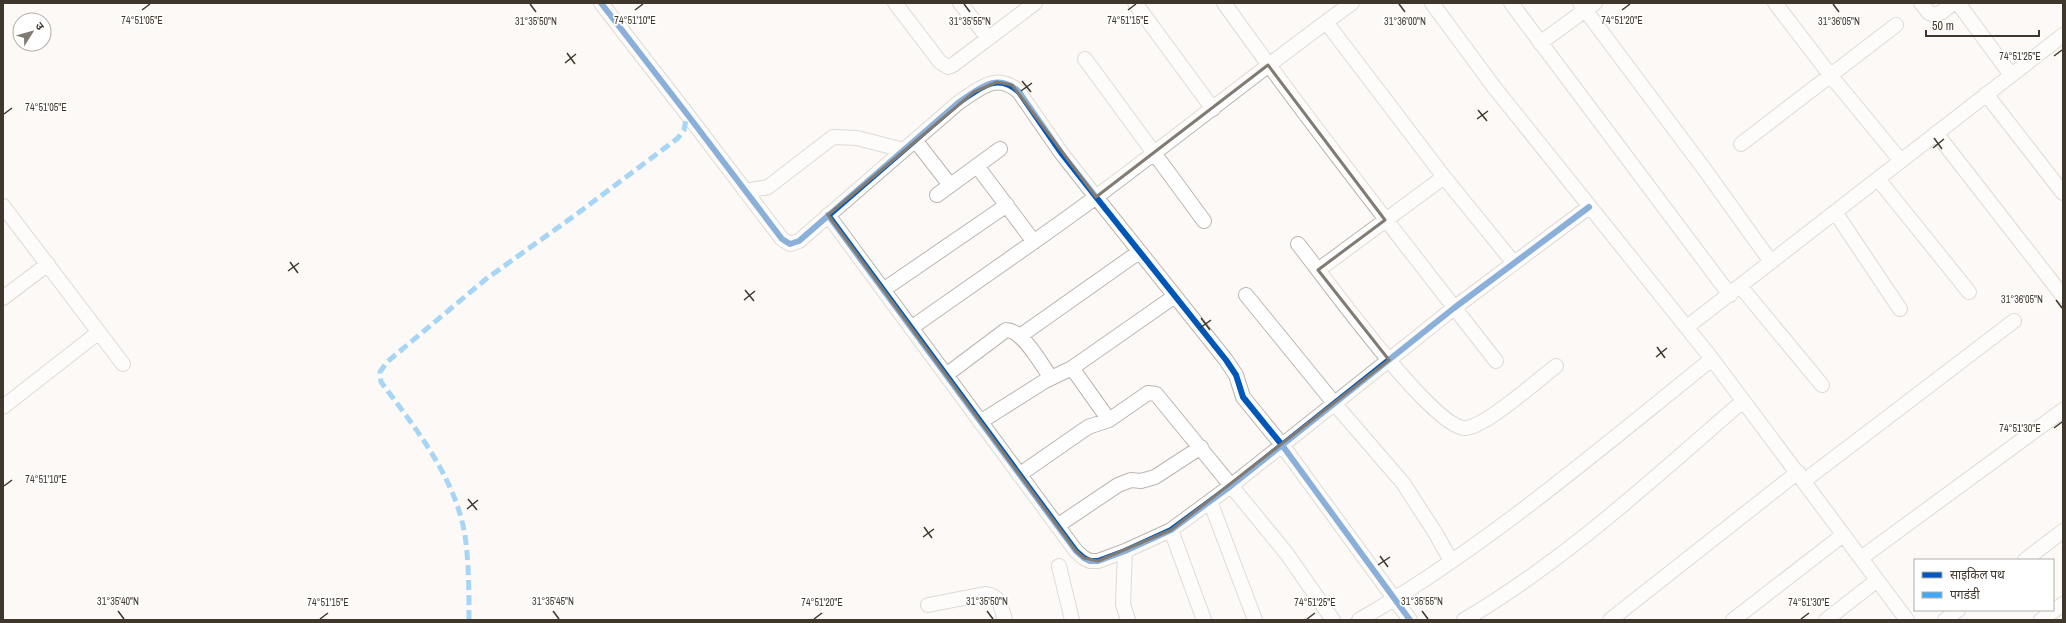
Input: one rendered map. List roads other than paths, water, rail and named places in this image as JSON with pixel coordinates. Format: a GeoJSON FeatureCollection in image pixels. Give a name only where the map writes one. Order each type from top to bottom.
{"type":"FeatureCollection","features":[{"type":"Feature","properties":{"kind":"street"},"geometry":{"type":"LineString","coordinates":[[895,3],[943,66],[948,67],[953,65],[1032,4]]}},
{"type":"Feature","properties":{"kind":"street"},"geometry":{"type":"LineString","coordinates":[[960,3],[988,38]]}},
{"type":"Feature","properties":{"kind":"street"},"geometry":{"type":"LineString","coordinates":[[1135,3],[1214,109]]}},
{"type":"Feature","properties":{"kind":"street"},"geometry":{"type":"LineString","coordinates":[[1224,3],[1268,65],[1384,220],[1496,361]]}},
{"type":"Feature","properties":{"kind":"street"},"geometry":{"type":"LineString","coordinates":[[911,328],[1096,197],[1214,109],[1268,65],[1352,3]]}},
{"type":"Feature","properties":{"kind":"street"},"geometry":{"type":"LineString","coordinates":[[1432,3],[1494,87],[1712,359],[1801,476],[1876,581],[1907,620]]}},
{"type":"Feature","properties":{"kind":"street"},"geometry":{"type":"LineString","coordinates":[[1511,3],[1540,43],[1735,290],[1822,385]]}},
{"type":"Feature","properties":{"kind":"street"},"geometry":{"type":"LineString","coordinates":[[1775,3],[1831,76],[1901,161]]}},
{"type":"Feature","properties":{"kind":"street"},"geometry":{"type":"LineString","coordinates":[[1921,3],[1932,15],[1942,12],[1953,3]]}},
{"type":"Feature","properties":{"kind":"street"},"geometry":{"type":"LineString","coordinates":[[1958,3],[2011,75]]}},
{"type":"Feature","properties":{"kind":"street"},"geometry":{"type":"LineString","coordinates":[[603,4],[782,239],[790,244],[799,241],[958,103],[986,85],[1004,82],[1012,85],[1019,92],[1062,154],[1226,360],[1236,375],[1243,398],[1282,444],[1410,620]]}},
{"type":"Feature","properties":{"kind":"street"},"geometry":{"type":"LineString","coordinates":[[1540,43],[1587,5],[1771,262]]}},
{"type":"Feature","properties":{"kind":"street"},"geometry":{"type":"LineString","coordinates":[[1326,22],[1444,177],[1513,262]]}},
{"type":"Feature","properties":{"kind":"street"},"geometry":{"type":"LineString","coordinates":[[1741,144],[1896,25]]}},
{"type":"Feature","properties":{"kind":"street"},"geometry":{"type":"LineString","coordinates":[[1687,327],[2063,35]]}},
{"type":"Feature","properties":{"kind":"street"},"geometry":{"type":"LineString","coordinates":[[1085,59],[1204,221]]}},
{"type":"Feature","properties":{"kind":"street"},"geometry":{"type":"LineString","coordinates":[[1986,94],[2063,193]]}},
{"type":"Feature","properties":{"kind":"street"},"geometry":{"type":"LineString","coordinates":[[1936,133],[2063,296]]}},
{"type":"Feature","properties":{"kind":"street"},"geometry":{"type":"LineString","coordinates":[[745,191],[768,187],[833,137],[857,138],[910,145],[950,186]]}},
{"type":"Feature","properties":{"kind":"street"},"geometry":{"type":"LineString","coordinates":[[938,195],[1000,149]]}},
{"type":"Feature","properties":{"kind":"street"},"geometry":{"type":"LineString","coordinates":[[977,166],[1034,242]]}},
{"type":"Feature","properties":{"kind":"street"},"geometry":{"type":"LineString","coordinates":[[1318,270],[1444,177]]}},
{"type":"Feature","properties":{"kind":"street"},"geometry":{"type":"LineString","coordinates":[[1878,179],[1969,292]]}},
{"type":"Feature","properties":{"kind":"street"},"geometry":{"type":"LineString","coordinates":[[883,290],[1007,205]]}},
{"type":"Feature","properties":{"kind":"street"},"geometry":{"type":"LineString","coordinates":[[3,206],[123,364]]}},
{"type":"Feature","properties":{"kind":"street"},"geometry":{"type":"LineString","coordinates":[[828,216],[1076,551],[1090,561],[1098,561],[1125,551],[1171,530],[1232,485],[1513,262],[1589,207]]}},
{"type":"Feature","properties":{"kind":"street"},"geometry":{"type":"LineString","coordinates":[[1835,212],[1900,310]]}},
{"type":"Feature","properties":{"kind":"street"},"geometry":{"type":"LineString","coordinates":[[1298,244],[1389,360],[1443,418],[1452,424],[1465,429],[1484,422],[1556,366]]}},
{"type":"Feature","properties":{"kind":"street"},"geometry":{"type":"LineString","coordinates":[[1020,336],[1140,252]]}},
{"type":"Feature","properties":{"kind":"street"},"geometry":{"type":"LineString","coordinates":[[3,298],[48,264]]}},
{"type":"Feature","properties":{"kind":"street"},"geometry":{"type":"LineString","coordinates":[[980,422],[1051,378],[1072,368],[1174,296]]}},
{"type":"Feature","properties":{"kind":"street"},"geometry":{"type":"LineString","coordinates":[[1246,296],[1334,403],[1403,483],[1436,534],[1451,561]]}},
{"type":"Feature","properties":{"kind":"street"},"geometry":{"type":"LineString","coordinates":[[1610,620],[1801,476],[2014,321]]}},
{"type":"Feature","properties":{"kind":"street"},"geometry":{"type":"LineString","coordinates":[[946,375],[1002,332],[1010,330],[1020,336],[1051,378]]}},
{"type":"Feature","properties":{"kind":"street"},"geometry":{"type":"LineString","coordinates":[[3,406],[99,332]]}},
{"type":"Feature","properties":{"kind":"street"},"geometry":{"type":"LineString","coordinates":[[1359,620],[1396,599],[1521,512],[1712,359]]}},
{"type":"Feature","properties":{"kind":"street"},"geometry":{"type":"LineString","coordinates":[[1072,368],[1109,420]]}},
{"type":"Feature","properties":{"kind":"street"},"geometry":{"type":"LineString","coordinates":[[1020,475],[1088,427],[1109,420],[1144,395],[1152,392],[1158,396],[1201,447],[1287,554],[1333,620]]}},
{"type":"Feature","properties":{"kind":"street"},"geometry":{"type":"LineString","coordinates":[[1464,620],[1479,616],[1607,518],[1744,401]]}},
{"type":"Feature","properties":{"kind":"street"},"geometry":{"type":"LineString","coordinates":[[1860,558],[2063,410]]}},
{"type":"Feature","properties":{"kind":"street"},"geometry":{"type":"LineString","coordinates":[[1057,526],[1118,485],[1131,480],[1141,481],[1155,477],[1201,447]]}},
{"type":"Feature","properties":{"kind":"street"},"geometry":{"type":"LineString","coordinates":[[1210,501],[1256,620]]}},
{"type":"Feature","properties":{"kind":"street"},"geometry":{"type":"LineString","coordinates":[[1171,530],[1204,620]]}},
{"type":"Feature","properties":{"kind":"street"},"geometry":{"type":"LineString","coordinates":[[2026,559],[2063,531]]}},
{"type":"Feature","properties":{"kind":"street"},"geometry":{"type":"LineString","coordinates":[[1733,620],[1843,535]]}},
{"type":"Feature","properties":{"kind":"street"},"geometry":{"type":"LineString","coordinates":[[1125,551],[1123,598],[1128,620]]}},
{"type":"Feature","properties":{"kind":"street"},"geometry":{"type":"LineString","coordinates":[[1059,566],[1072,620]]}},
{"type":"Feature","properties":{"kind":"street"},"geometry":{"type":"LineString","coordinates":[[1826,620],[1876,581]]}},
{"type":"Feature","properties":{"kind":"street"},"geometry":{"type":"LineString","coordinates":[[928,605],[985,594],[991,595],[997,598],[1005,620]]}},
{"type":"Feature","properties":{"kind":"street"},"geometry":{"type":"LineString","coordinates":[[2054,611],[2063,604]]}},
{"type":"Feature","properties":{"kind":"street"},"geometry":{"type":"LineString","coordinates":[[1945,620],[1957,611]]}},
{"type":"Feature","properties":{"kind":"street"},"geometry":{"type":"LineString","coordinates":[[2041,620],[2053,611]]}}]}
